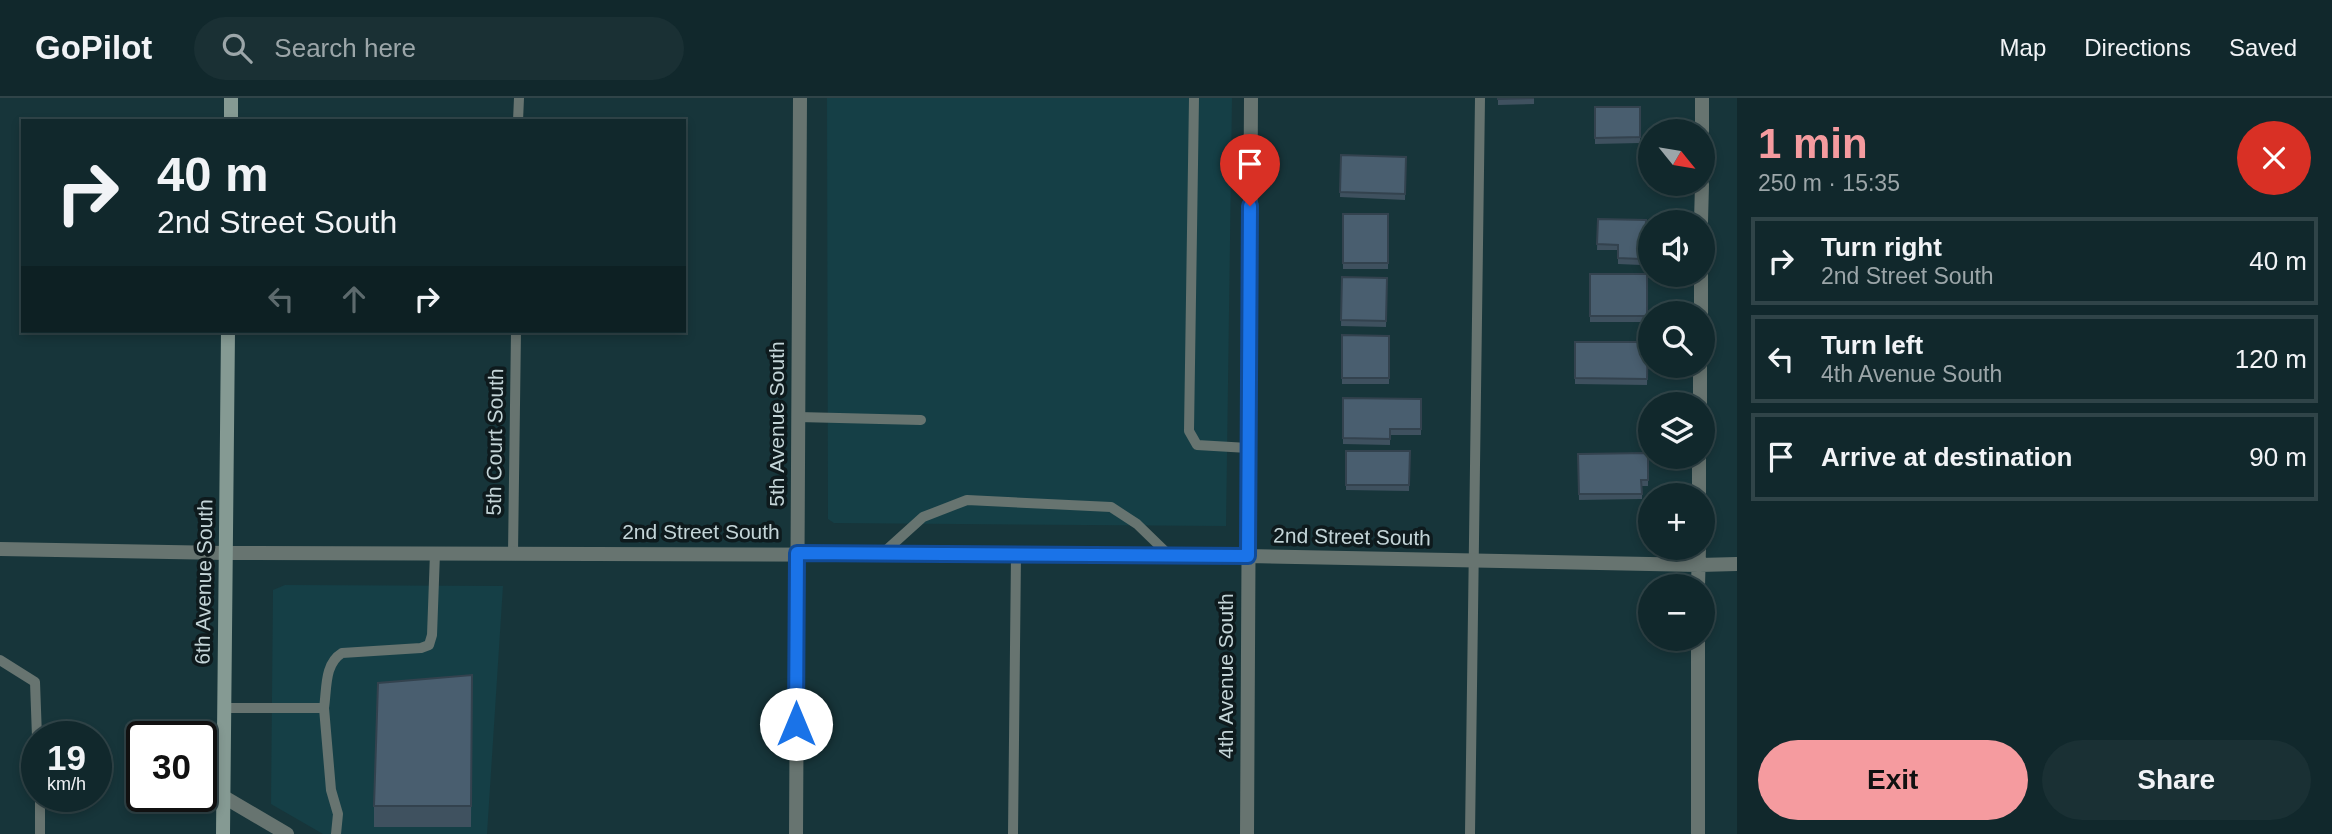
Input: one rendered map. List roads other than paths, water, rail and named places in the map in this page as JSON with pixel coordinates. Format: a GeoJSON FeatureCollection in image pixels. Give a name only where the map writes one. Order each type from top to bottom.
{"type":"FeatureCollection","features":[{"type":"Feature","properties":{"kind":"main road"},"geometry":{"type":"LineString","coordinates":[[231,98],[231,119]]}},
{"type":"Feature","properties":{"kind":"main road","name":"6th Avenue South"},"geometry":{"type":"LineString","coordinates":[[223,834],[228,333]]}},
{"type":"Feature","properties":{"kind":"street","name":"5th Avenue South"},"geometry":{"type":"LineString","coordinates":[[796,834],[800,98]]}},
{"type":"Feature","properties":{"kind":"street","name":"4th Avenue South"},"geometry":{"type":"LineString","coordinates":[[1247,834],[1251,98]]}},
{"type":"Feature","properties":{"kind":"street"},"geometry":{"type":"LineString","coordinates":[[1702,119],[1703,98]]}},
{"type":"Feature","properties":{"kind":"street","name":"2nd Street South"},"geometry":{"type":"LineString","coordinates":[[0,549],[1248,556],[1737,564]]}},
{"type":"Feature","properties":{"kind":"street"},"geometry":{"type":"LineString","coordinates":[[1699,560],[1699,574]]}},
{"type":"Feature","properties":{"kind":"street"},"geometry":{"type":"LineString","coordinates":[[1698,651],[1698,834]]}},
{"type":"Feature","properties":{"kind":"street"},"geometry":{"type":"LineString","coordinates":[[223,797],[287,834]]}},
{"type":"Feature","properties":{"kind":"lane"},"geometry":{"type":"LineString","coordinates":[[518,119],[519,98]]}},
{"type":"Feature","properties":{"kind":"lane"},"geometry":{"type":"LineString","coordinates":[[1194,98],[1189,431],[1197,445],[1248,448]]}},
{"type":"Feature","properties":{"kind":"lane"},"geometry":{"type":"LineString","coordinates":[[1470,834],[1480,98]]}},
{"type":"Feature","properties":{"kind":"lane","name":"5th Court South"},"geometry":{"type":"LineString","coordinates":[[513,553],[516,333]]}},
{"type":"Feature","properties":{"kind":"lane"},"geometry":{"type":"LineString","coordinates":[[798,417],[921,420]]}},
{"type":"Feature","properties":{"kind":"lane"},"geometry":{"type":"LineString","coordinates":[[882,554],[923,517],[967,500],[1111,507],[1138,524],[1170,556]]}},
{"type":"Feature","properties":{"kind":"lane"},"geometry":{"type":"LineString","coordinates":[[336,834],[338,814],[331,790],[324,708],[330,666],[334,658],[342,653],[421,648],[429,645],[432,635],[435,553]]}},
{"type":"Feature","properties":{"kind":"lane"},"geometry":{"type":"LineString","coordinates":[[1013,834],[1016,554]]}},
{"type":"Feature","properties":{"kind":"lane"},"geometry":{"type":"LineString","coordinates":[[0,660],[35,682],[36,721]]}},
{"type":"Feature","properties":{"kind":"lane"},"geometry":{"type":"LineString","coordinates":[[224,708],[324,708]]}},
{"type":"Feature","properties":{"kind":"lane"},"geometry":{"type":"LineString","coordinates":[[40,812],[40,834]]}}]}
